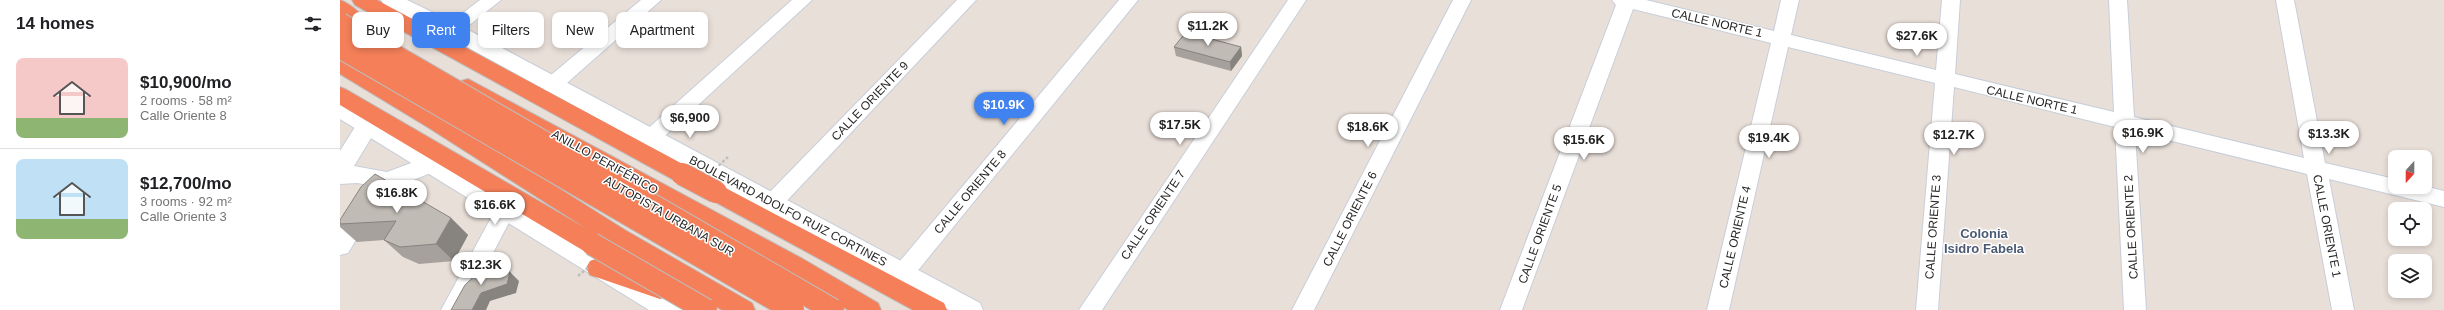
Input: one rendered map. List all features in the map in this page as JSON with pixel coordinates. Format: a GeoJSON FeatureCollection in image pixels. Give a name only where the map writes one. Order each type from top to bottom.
{"type":"FeatureCollection","features":[{"type":"Feature","properties":{"kind":"highway"},"geometry":{"type":"LineString","coordinates":[[362,0],[935,310]]}},
{"type":"Feature","properties":{"kind":"highway"},"geometry":{"type":"LineString","coordinates":[[340,7],[352,18]]}},
{"type":"Feature","properties":{"kind":"highway","name":"ANILLO PERIFÉRICO"},"geometry":{"type":"LineString","coordinates":[[340,15],[352,22]]}},
{"type":"Feature","properties":{"kind":"highway","name":"AUTOPISTA URBANA SUR"},"geometry":{"type":"LineString","coordinates":[[340,24],[833,310]]}},
{"type":"Feature","properties":{"kind":"highway","name":"AUTOPISTA URBANA SUR"},"geometry":{"type":"LineString","coordinates":[[340,47],[793,310]]}},
{"type":"Feature","properties":{"kind":"highway","name":"ANILLO PERIFÉRICO"},"geometry":{"type":"LineString","coordinates":[[399,48],[788,262],[869,310]]}},
{"type":"Feature","properties":{"kind":"highway"},"geometry":{"type":"LineString","coordinates":[[340,65],[437,122],[618,237],[743,310]]}},
{"type":"Feature","properties":{"kind":"highway"},"geometry":{"type":"LineString","coordinates":[[340,95],[706,310]]}},
{"type":"Feature","properties":{"kind":"highway"},"geometry":{"type":"LineString","coordinates":[[598,268],[717,310]]}},
{"type":"Feature","properties":{"kind":"main road","name":"BOULEVARD ADOLFO RUIZ CORTINES"},"geometry":{"type":"LineString","coordinates":[[391,0],[415,12]]}},
{"type":"Feature","properties":{"kind":"main road","name":"BOULEVARD ADOLFO RUIZ CORTINES"},"geometry":{"type":"LineString","coordinates":[[470,40],[971,310]]}},
{"type":"Feature","properties":{"kind":"main road"},"geometry":{"type":"LineString","coordinates":[[340,108],[598,268],[659,308]]}},
{"type":"Feature","properties":{"kind":"main road"},"geometry":{"type":"LineString","coordinates":[[343,160],[368,125]]}},
{"type":"Feature","properties":{"kind":"main road"},"geometry":{"type":"LineString","coordinates":[[340,246],[370,198],[388,181],[430,164]]}},
{"type":"Feature","properties":{"kind":"main road"},"geometry":{"type":"LineString","coordinates":[[340,176],[357,174],[388,181]]}},
{"type":"Feature","properties":{"kind":"street"},"geometry":{"type":"LineString","coordinates":[[470,16],[492,0]]}},
{"type":"Feature","properties":{"kind":"street"},"geometry":{"type":"LineString","coordinates":[[552,85],[652,0]]}},
{"type":"Feature","properties":{"kind":"street"},"geometry":{"type":"LineString","coordinates":[[651,137],[803,0]]}},
{"type":"Feature","properties":{"kind":"street","name":"CALLE ORIENTE 9"},"geometry":{"type":"LineString","coordinates":[[773,202],[967,0]]}},
{"type":"Feature","properties":{"kind":"street","name":"CALLE ORIENTE 8"},"geometry":{"type":"LineString","coordinates":[[903,273],[1128,0]]}},
{"type":"Feature","properties":{"kind":"street","name":"CALLE ORIENTE 7"},"geometry":{"type":"LineString","coordinates":[[1090,310],[1297,0]]}},
{"type":"Feature","properties":{"kind":"street","name":"CALLE ORIENTE 6"},"geometry":{"type":"LineString","coordinates":[[1303,310],[1462,0]]}},
{"type":"Feature","properties":{"kind":"street","name":"CALLE NORTE 1"},"geometry":{"type":"LineString","coordinates":[[1625,0],[1944,80],[2444,199]]}},
{"type":"Feature","properties":{"kind":"street","name":"CALLE ORIENTE 5"},"geometry":{"type":"LineString","coordinates":[[1511,310],[1625,0]]}},
{"type":"Feature","properties":{"kind":"street","name":"CALLE ORIENTE 4"},"geometry":{"type":"LineString","coordinates":[[1718,310],[1790,0]]}},
{"type":"Feature","properties":{"kind":"street","name":"CALLE ORIENTE 3"},"geometry":{"type":"LineString","coordinates":[[1927,310],[1944,80],[1952,0]]}},
{"type":"Feature","properties":{"kind":"street","name":"CALLE ORIENTE 2"},"geometry":{"type":"LineString","coordinates":[[2118,0],[2135,310]]}},
{"type":"Feature","properties":{"kind":"street","name":"CALLE ORIENTE 1"},"geometry":{"type":"LineString","coordinates":[[2285,0],[2343,310]]}},
{"type":"Feature","properties":{"kind":"street"},"geometry":{"type":"LineString","coordinates":[[452,310],[505,211]]}},
{"type":"Feature","properties":{"kind":"building"},"geometry":{"type":"Polygon","coordinates":[[[1186,32],[1241,47],[1230,62],[1174,47],[1186,32]]]}},
{"type":"Feature","properties":{"kind":"building"},"geometry":{"type":"Polygon","coordinates":[[[375,174],[451,218],[436,244],[400,247],[384,240],[396,221],[340,224],[340,220],[361,187],[375,174]]]}},
{"type":"Feature","properties":{"kind":"building"},"geometry":{"type":"Polygon","coordinates":[[[488,263],[510,272],[507,284],[481,293],[472,310],[451,310],[465,285],[488,263]]]}},
{"type":"Feature","properties":{"kind":"district","name":"Colonia Isidro Fabela"},"geometry":{"type":"Point","coordinates":[1984,240]}}]}
